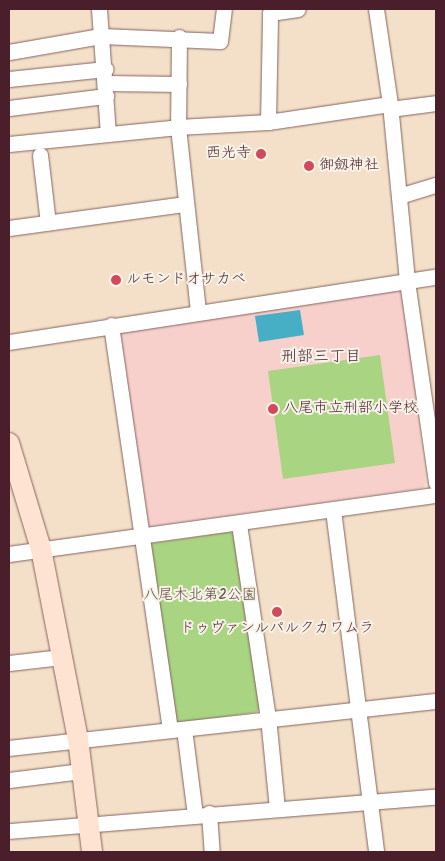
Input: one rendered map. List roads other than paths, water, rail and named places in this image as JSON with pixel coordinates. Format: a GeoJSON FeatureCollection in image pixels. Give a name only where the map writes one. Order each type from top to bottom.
{"type":"FeatureCollection","features":[{"type":"Feature","properties":{"kind":"street"},"geometry":{"type":"LineString","coordinates":[[99,9],[106,83],[108,134]]}},
{"type":"Feature","properties":{"kind":"street"},"geometry":{"type":"LineString","coordinates":[[268,122],[270,14],[291,9]]}},
{"type":"Feature","properties":{"kind":"street"},"geometry":{"type":"LineString","coordinates":[[376,9],[390,107],[407,281],[436,482]]}},
{"type":"Feature","properties":{"kind":"street"},"geometry":{"type":"LineString","coordinates":[[9,52],[101,36],[179,37],[220,41],[224,10]]}},
{"type":"Feature","properties":{"kind":"street"},"geometry":{"type":"LineString","coordinates":[[179,37],[178,127],[198,312]]}},
{"type":"Feature","properties":{"kind":"street"},"geometry":{"type":"LineString","coordinates":[[9,79],[179,84]]}},
{"type":"Feature","properties":{"kind":"street"},"geometry":{"type":"LineString","coordinates":[[9,108],[106,83]]}},
{"type":"Feature","properties":{"kind":"street"},"geometry":{"type":"LineString","coordinates":[[9,144],[178,127],[268,122],[436,103]]}},
{"type":"Feature","properties":{"kind":"street"},"geometry":{"type":"LineString","coordinates":[[40,155],[48,223]]}},
{"type":"Feature","properties":{"kind":"street"},"geometry":{"type":"LineString","coordinates":[[399,196],[436,185]]}},
{"type":"Feature","properties":{"kind":"street"},"geometry":{"type":"LineString","coordinates":[[9,228],[185,204]]}},
{"type":"Feature","properties":{"kind":"street"},"geometry":{"type":"LineString","coordinates":[[9,342],[436,277]]}},
{"type":"Feature","properties":{"kind":"street"},"geometry":{"type":"LineString","coordinates":[[111,325],[142,536],[177,730],[212,852]]}},
{"type":"Feature","properties":{"kind":"street"},"geometry":{"type":"LineString","coordinates":[[9,443],[41,549],[78,739],[92,852]]}},
{"type":"Feature","properties":{"kind":"street"},"geometry":{"type":"LineString","coordinates":[[9,554],[239,524],[436,495]]}},
{"type":"Feature","properties":{"kind":"street"},"geometry":{"type":"LineString","coordinates":[[333,510],[376,852]]}},
{"type":"Feature","properties":{"kind":"street"},"geometry":{"type":"LineString","coordinates":[[239,524],[268,717],[276,808]]}},
{"type":"Feature","properties":{"kind":"street"},"geometry":{"type":"LineString","coordinates":[[9,663],[62,657]]}},
{"type":"Feature","properties":{"kind":"street"},"geometry":{"type":"LineString","coordinates":[[9,748],[78,739],[177,730],[268,717],[359,710],[436,701]]}},
{"type":"Feature","properties":{"kind":"street"},"geometry":{"type":"LineString","coordinates":[[9,780],[81,771]]}},
{"type":"Feature","properties":{"kind":"street"},"geometry":{"type":"LineString","coordinates":[[9,831],[276,808],[436,797]]}},
{"type":"Feature","properties":{"kind":"water"},"geometry":{"type":"Polygon","coordinates":[[[300,310],[304,335],[259,342],[255,316],[300,310]]]}},
{"type":"Feature","properties":{"kind":"place","name":"西光寺"},"geometry":{"type":"Point","coordinates":[261,154]}},
{"type":"Feature","properties":{"kind":"place","name":"御劔神社"},"geometry":{"type":"Point","coordinates":[309,166]}},
{"type":"Feature","properties":{"kind":"place","name":"ルモンドオサカベ"},"geometry":{"type":"Point","coordinates":[116,280]}},
{"type":"Feature","properties":{"kind":"place","name":"八尾市立刑部小学校"},"geometry":{"type":"Point","coordinates":[273,409]}},
{"type":"Feature","properties":{"kind":"place","name":"ドゥヴァンルパルクカワムラ"},"geometry":{"type":"Point","coordinates":[277,612]}},
{"type":"Feature","properties":{"kind":"district","name":"刑部三丁目"},"geometry":{"type":"Point","coordinates":[321,357]}},
{"type":"Feature","properties":{"kind":"park label","name":"八尾木北第2公園"},"geometry":{"type":"Point","coordinates":[200,596]}}]}
